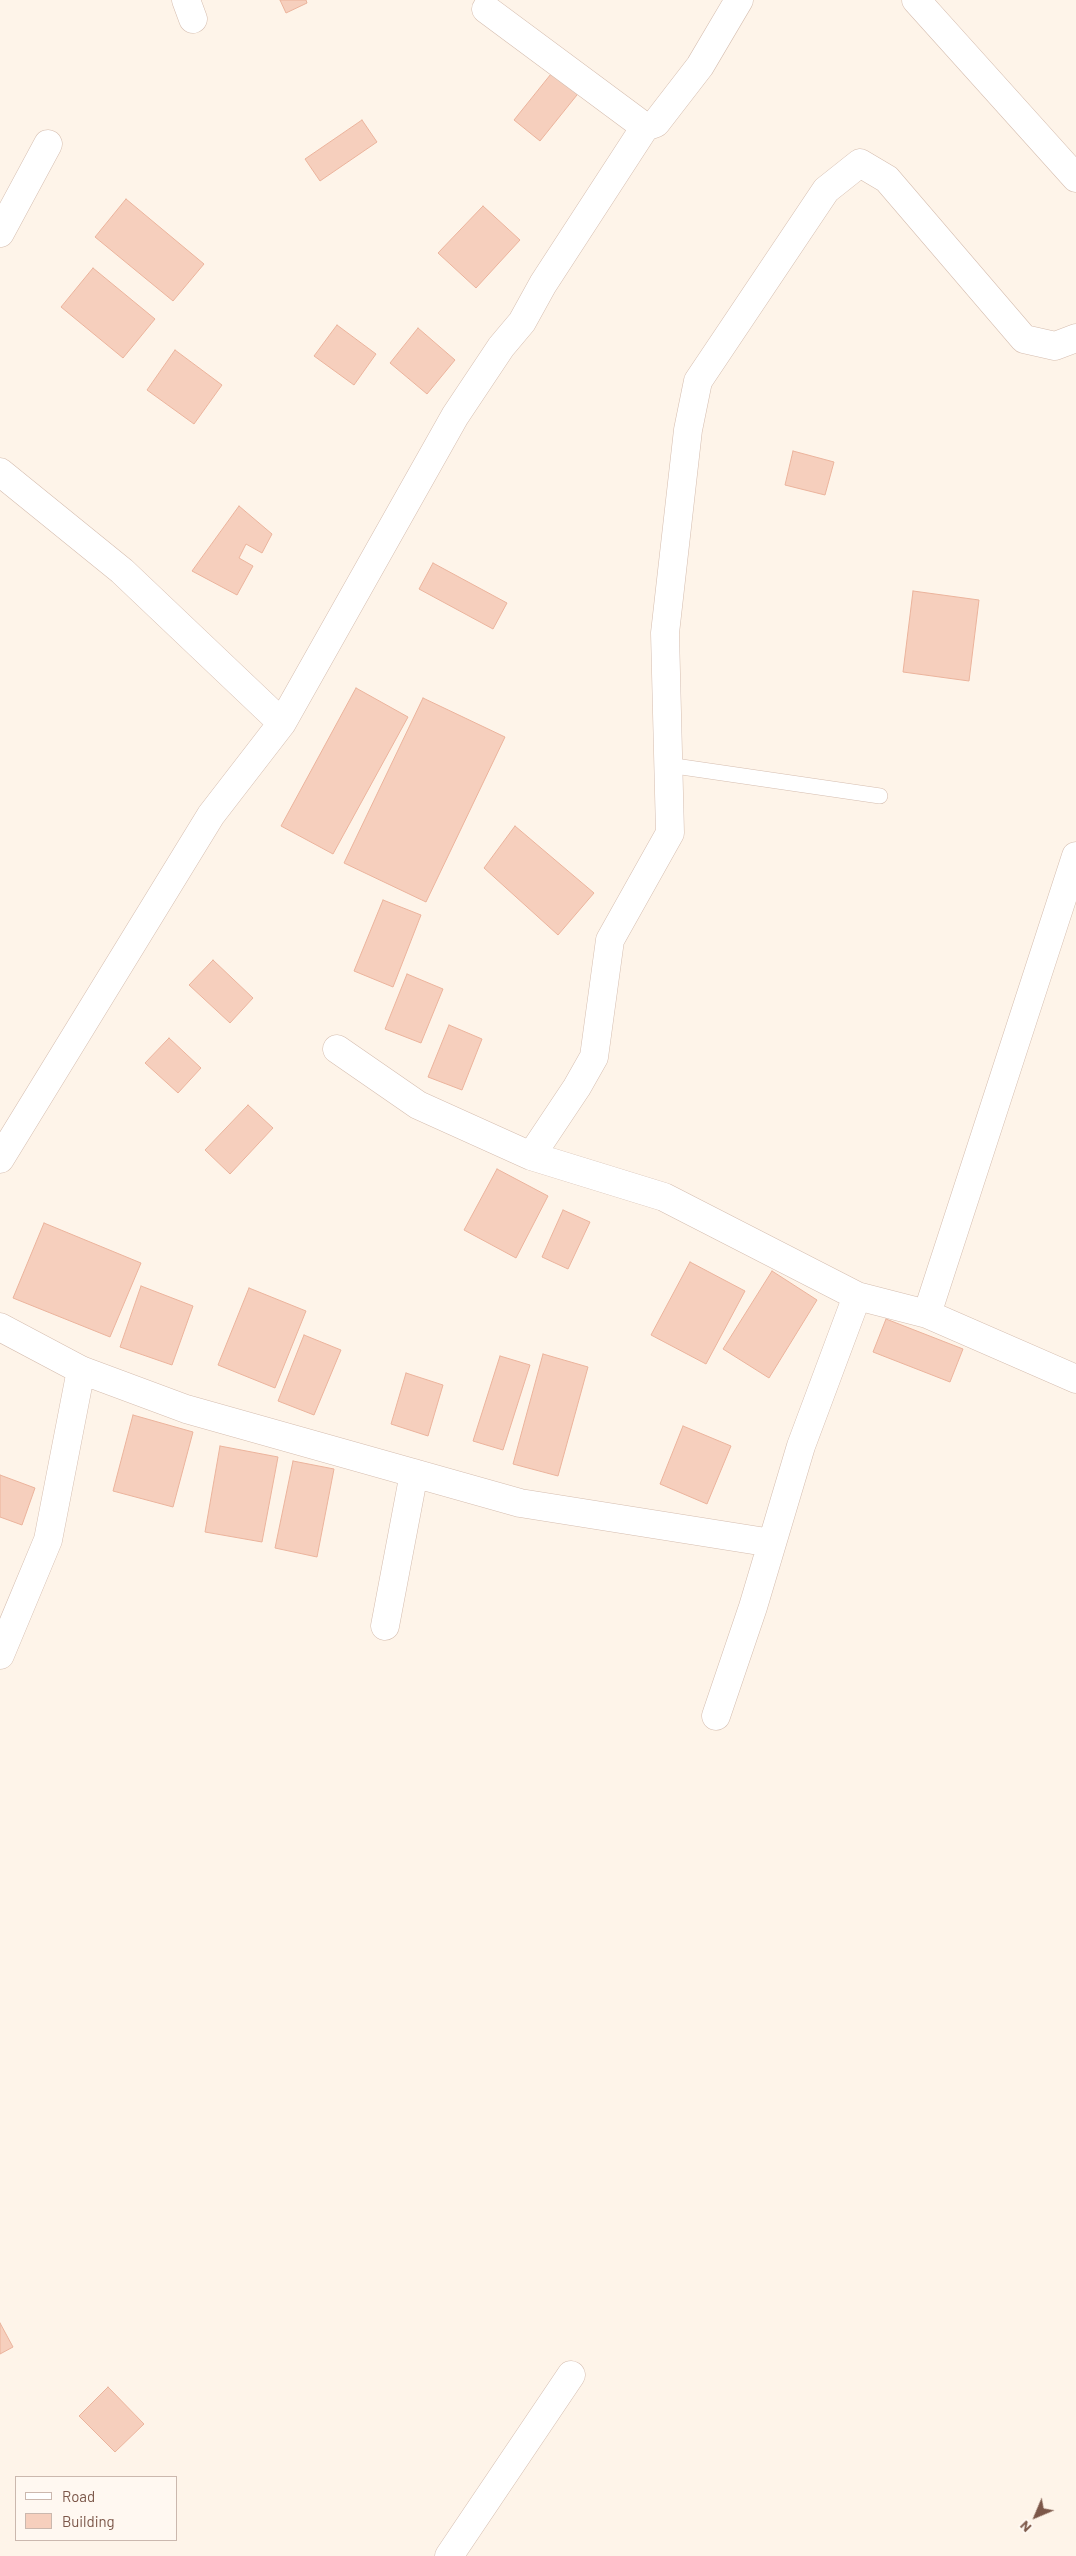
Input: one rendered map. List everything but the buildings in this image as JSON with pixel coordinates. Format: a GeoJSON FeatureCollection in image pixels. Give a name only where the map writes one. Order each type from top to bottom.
{"type":"FeatureCollection","features":[{"type":"Feature","properties":{"kind":"street"},"geometry":{"type":"LineString","coordinates":[[0,1159],[211,815],[282,723],[455,416],[501,347],[522,322],[543,284],[646,127],[656,122],[700,66],[739,0]]}},
{"type":"Feature","properties":{"kind":"street"},"geometry":{"type":"LineString","coordinates":[[916,0],[1076,178]]}},
{"type":"Feature","properties":{"kind":"street"},"geometry":{"type":"LineString","coordinates":[[486,9],[646,127]]}},
{"type":"Feature","properties":{"kind":"street"},"geometry":{"type":"LineString","coordinates":[[0,233],[48,144]]}},
{"type":"Feature","properties":{"kind":"street"},"geometry":{"type":"LineString","coordinates":[[532,1156],[577,1087],[594,1057],[610,940],[670,833],[665,633],[688,430],[698,381],[826,190],[860,163],[887,179],[1024,339],[1055,346],[1076,338]]}},
{"type":"Feature","properties":{"kind":"street"},"geometry":{"type":"LineString","coordinates":[[0,472],[122,571],[282,723]]}},
{"type":"Feature","properties":{"kind":"street"},"geometry":{"type":"LineString","coordinates":[[927,1314],[1076,856]]}},
{"type":"Feature","properties":{"kind":"street"},"geometry":{"type":"LineString","coordinates":[[337,1049],[418,1105],[532,1156],[664,1197],[857,1296],[927,1314],[1076,1380]]}},
{"type":"Feature","properties":{"kind":"street"},"geometry":{"type":"LineString","coordinates":[[716,1716],[802,1446],[857,1296]]}},
{"type":"Feature","properties":{"kind":"street"},"geometry":{"type":"LineString","coordinates":[[0,1328],[81,1370],[186,1408],[520,1503],[772,1543]]}},
{"type":"Feature","properties":{"kind":"street"},"geometry":{"type":"LineString","coordinates":[[0,1654],[48,1540],[81,1370]]}},
{"type":"Feature","properties":{"kind":"street"},"geometry":{"type":"LineString","coordinates":[[385,1626],[414,1473]]}},
{"type":"Feature","properties":{"kind":"street"},"geometry":{"type":"LineString","coordinates":[[450,2556],[571,2375]]}},
{"type":"Feature","properties":{"kind":"lane"},"geometry":{"type":"LineString","coordinates":[[668,765],[880,796]]}}]}
